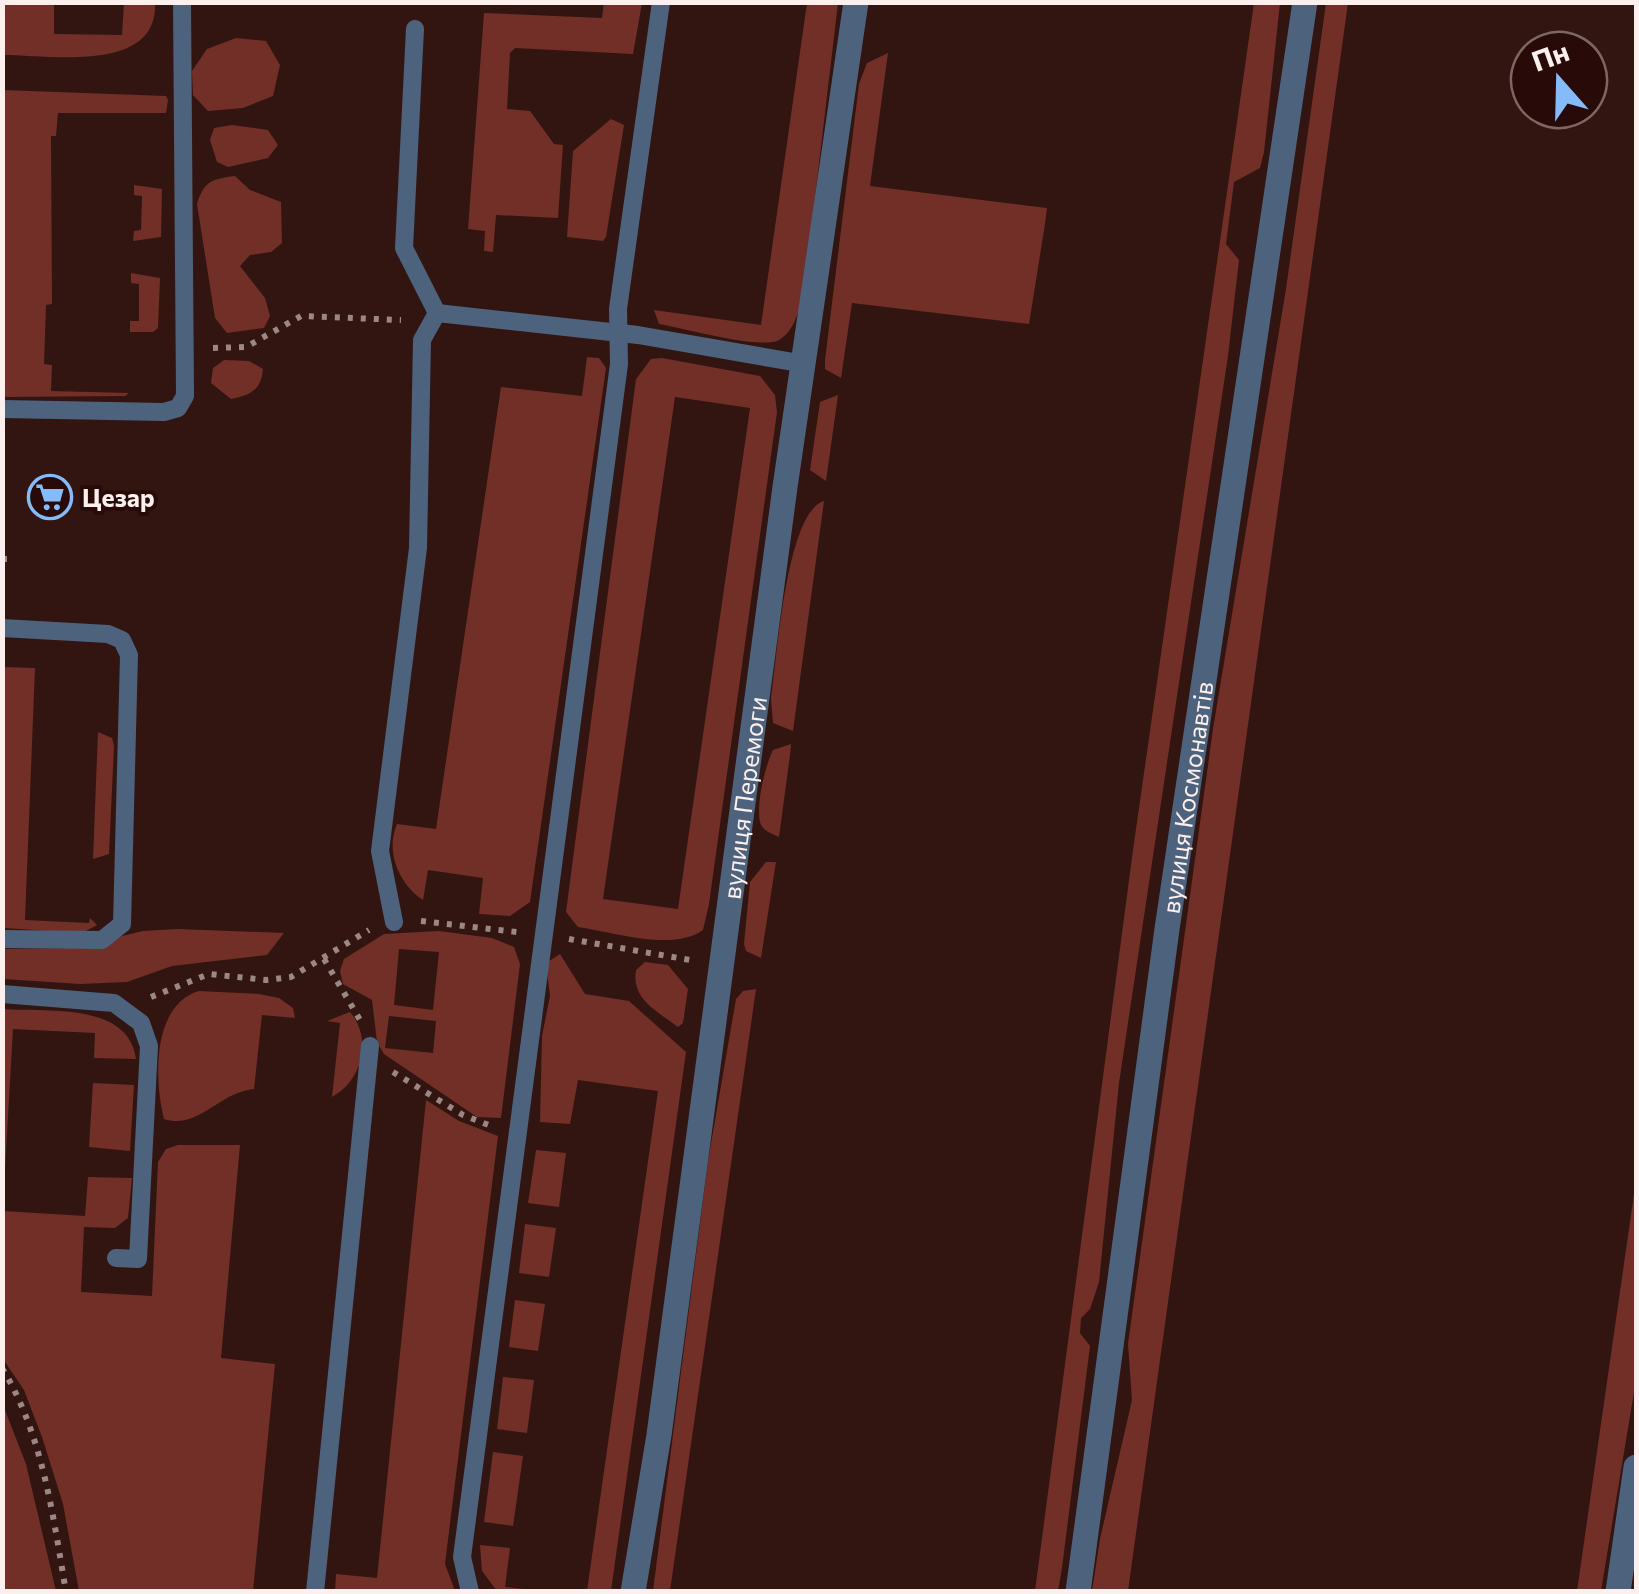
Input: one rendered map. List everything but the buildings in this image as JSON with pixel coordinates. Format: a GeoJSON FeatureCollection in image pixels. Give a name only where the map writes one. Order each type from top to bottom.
{"type":"FeatureCollection","features":[{"type":"Feature","properties":{"kind":"street","name":"вулиця Перемоги"},"geometry":{"type":"LineString","coordinates":[[632,1592],[659,1435],[720,965],[856,2]]}},
{"type":"Feature","properties":{"kind":"street","name":"вулиця Космонавтів"},"geometry":{"type":"LineString","coordinates":[[1078,1592],[1166,929],[1305,2]]}},
{"type":"Feature","properties":{"kind":"street"},"geometry":{"type":"LineString","coordinates":[[1618,1592],[1636,1468]]}},
{"type":"Feature","properties":{"kind":"lane"},"geometry":{"type":"LineString","coordinates":[[2,409],[164,412],[178,408],[185,396],[182,2]]}},
{"type":"Feature","properties":{"kind":"lane"},"geometry":{"type":"LineString","coordinates":[[470,1592],[462,1557],[616,384],[660,2]]}},
{"type":"Feature","properties":{"kind":"lane"},"geometry":{"type":"LineString","coordinates":[[415,30],[404,248],[437,313]]}},
{"type":"Feature","properties":{"kind":"lane"},"geometry":{"type":"LineString","coordinates":[[437,313],[619,333],[805,364]]}},
{"type":"Feature","properties":{"kind":"lane"},"geometry":{"type":"LineString","coordinates":[[394,922],[380,851],[418,548],[422,340],[437,313]]}},
{"type":"Feature","properties":{"kind":"lane"},"geometry":{"type":"LineString","coordinates":[[2,628],[108,634],[122,640],[129,655],[122,924],[102,940],[2,939]]}},
{"type":"Feature","properties":{"kind":"lane"},"geometry":{"type":"LineString","coordinates":[[2,994],[114,1003],[141,1023],[149,1046],[138,1259],[116,1258]]}},
{"type":"Feature","properties":{"kind":"lane"},"geometry":{"type":"LineString","coordinates":[[315,1592],[370,1046]]}},
{"type":"Feature","properties":{"kind":"path"},"geometry":{"type":"LineString","coordinates":[[184,348],[246,347],[302,316],[406,320],[437,313]]}},
{"type":"Feature","properties":{"kind":"path"},"geometry":{"type":"LineString","coordinates":[[2,559],[14,559]]}},
{"type":"Feature","properties":{"kind":"path"},"geometry":{"type":"LineString","coordinates":[[127,1009],[195,978],[292,977],[345,942],[394,922],[430,920],[541,934],[720,965]]}},
{"type":"Feature","properties":{"kind":"path"},"geometry":{"type":"LineString","coordinates":[[324,959],[359,1016],[370,1046],[388,1069],[448,1106],[516,1136]]}},
{"type":"Feature","properties":{"kind":"path"},"geometry":{"type":"LineString","coordinates":[[2,1368],[30,1427],[50,1494],[66,1592]]}},
{"type":"Feature","properties":{"kind":"shaded area"},"geometry":{"type":"Polygon","coordinates":[[[604,2],[642,3],[633,54],[515,48],[510,53],[507,109],[530,111],[554,144],[563,145],[558,218],[496,215],[493,252],[484,251],[485,231],[468,229],[484,13],[602,18],[604,2]]]}},
{"type":"Feature","properties":{"kind":"shaded area"},"geometry":{"type":"Polygon","coordinates":[[[2,3],[54,3],[54,34],[122,35],[124,3],[155,3],[151,26],[139,41],[120,51],[72,57],[3,55],[2,3]]]}},
{"type":"Feature","properties":{"kind":"shaded area"},"geometry":{"type":"Polygon","coordinates":[[[807,3],[838,3],[803,299],[794,322],[784,336],[770,342],[659,324],[654,310],[761,325],[807,3]]]}},
{"type":"Feature","properties":{"kind":"shaded area"},"geometry":{"type":"Polygon","coordinates":[[[1254,3],[1280,3],[1264,152],[1260,168],[1234,182],[1226,244],[1239,260],[1228,356],[1119,1083],[1099,1282],[1090,1309],[1081,1318],[1080,1333],[1090,1346],[1062,1568],[1058,1591],[1035,1591],[1133,850],[1254,3]]]}},
{"type":"Feature","properties":{"kind":"shaded area"},"geometry":{"type":"Polygon","coordinates":[[[1326,3],[1348,3],[1128,1591],[1092,1591],[1132,1400],[1128,1344],[1213,729],[1286,289],[1326,3]]]}},
{"type":"Feature","properties":{"kind":"shaded area"},"geometry":{"type":"Polygon","coordinates":[[[236,38],[266,41],[280,65],[273,96],[243,108],[208,111],[193,95],[192,71],[207,49],[236,38]]]}},
{"type":"Feature","properties":{"kind":"shaded area"},"geometry":{"type":"Polygon","coordinates":[[[888,53],[870,186],[1047,208],[1045,224],[1029,324],[852,303],[841,378],[825,369],[825,360],[859,84],[867,63],[888,53]]]}},
{"type":"Feature","properties":{"kind":"shaded area"},"geometry":{"type":"Polygon","coordinates":[[[3,90],[166,96],[168,100],[166,113],[58,113],[56,136],[51,136],[52,304],[46,305],[44,364],[52,365],[51,391],[129,393],[125,396],[3,397],[3,90]]]}},
{"type":"Feature","properties":{"kind":"shaded area"},"geometry":{"type":"Polygon","coordinates":[[[611,119],[624,125],[606,237],[603,241],[567,237],[573,151],[611,119]]]}},
{"type":"Feature","properties":{"kind":"shaded area"},"geometry":{"type":"Polygon","coordinates":[[[232,125],[268,130],[278,145],[268,158],[228,167],[217,162],[210,140],[214,128],[232,125]]]}},
{"type":"Feature","properties":{"kind":"shaded area"},"geometry":{"type":"Polygon","coordinates":[[[235,176],[250,190],[281,202],[282,243],[271,252],[250,255],[240,266],[265,298],[270,316],[264,328],[227,333],[215,318],[197,204],[210,182],[235,176]]]}},
{"type":"Feature","properties":{"kind":"shaded area"},"geometry":{"type":"Polygon","coordinates":[[[134,185],[162,189],[161,237],[133,241],[134,231],[141,230],[142,196],[134,195],[134,185]]]}},
{"type":"Feature","properties":{"kind":"shaded area"},"geometry":{"type":"Polygon","coordinates":[[[131,273],[160,278],[158,328],[153,332],[130,332],[130,321],[139,321],[139,284],[131,283],[131,273]]]}},
{"type":"Feature","properties":{"kind":"shaded area"},"geometry":{"type":"Polygon","coordinates":[[[587,357],[599,358],[606,368],[530,902],[510,916],[479,914],[483,878],[428,870],[423,900],[407,885],[396,866],[394,835],[397,824],[436,829],[501,387],[582,396],[587,357]]]}},
{"type":"Feature","properties":{"kind":"shaded area"},"geometry":{"type":"Polygon","coordinates":[[[651,359],[760,376],[775,395],[777,412],[709,904],[703,930],[676,940],[578,927],[566,912],[636,379],[651,359]],[[675,397],[603,899],[678,909],[750,408],[675,397]]]}},
{"type":"Feature","properties":{"kind":"shaded area"},"geometry":{"type":"Polygon","coordinates":[[[224,360],[249,361],[263,369],[257,387],[249,394],[231,399],[211,383],[213,368],[224,360]]]}},
{"type":"Feature","properties":{"kind":"shaded area"},"geometry":{"type":"Polygon","coordinates":[[[838,395],[826,481],[810,470],[820,402],[838,395]]]}},
{"type":"Feature","properties":{"kind":"shaded area"},"geometry":{"type":"Polygon","coordinates":[[[824,501],[793,731],[773,723],[771,699],[780,622],[801,531],[811,511],[824,501]]]}},
{"type":"Feature","properties":{"kind":"shaded area"},"geometry":{"type":"Polygon","coordinates":[[[3,667],[35,668],[25,920],[89,923],[90,918],[97,925],[82,933],[3,928],[3,667]]]}},
{"type":"Feature","properties":{"kind":"shaded area"},"geometry":{"type":"Polygon","coordinates":[[[98,732],[112,738],[114,746],[109,854],[93,859],[98,732]]]}},
{"type":"Feature","properties":{"kind":"shaded area"},"geometry":{"type":"Polygon","coordinates":[[[791,744],[779,837],[761,825],[760,796],[773,750],[791,744]]]}},
{"type":"Feature","properties":{"kind":"shaded area"},"geometry":{"type":"Polygon","coordinates":[[[766,862],[776,862],[761,958],[746,951],[744,944],[750,882],[766,862]]]}},
{"type":"Feature","properties":{"kind":"shaded area"},"geometry":{"type":"Polygon","coordinates":[[[143,931],[284,933],[267,955],[172,966],[127,982],[80,984],[3,979],[2,949],[73,948],[143,931]]]}},
{"type":"Feature","properties":{"kind":"shaded area"},"geometry":{"type":"Polygon","coordinates":[[[439,931],[492,938],[514,947],[520,964],[501,1118],[477,1117],[384,1054],[377,1042],[372,1000],[343,984],[340,971],[344,959],[384,934],[439,931]],[[399,949],[394,1005],[433,1010],[439,952],[399,949]],[[389,1016],[385,1048],[433,1053],[436,1021],[389,1016]]]}},
{"type":"Feature","properties":{"kind":"shaded area"},"geometry":{"type":"Polygon","coordinates":[[[560,954],[585,994],[629,1001],[686,1052],[611,1591],[587,1591],[658,1091],[578,1080],[570,1124],[540,1122],[542,1036],[550,996],[546,963],[560,954]]]}},
{"type":"Feature","properties":{"kind":"shaded area"},"geometry":{"type":"Polygon","coordinates":[[[645,962],[668,965],[688,989],[683,1023],[678,1027],[642,997],[636,970],[645,962]]]}},
{"type":"Feature","properties":{"kind":"shaded area"},"geometry":{"type":"Polygon","coordinates":[[[756,989],[670,1591],[653,1591],[708,1161],[736,999],[743,991],[756,989]]]}},
{"type":"Feature","properties":{"kind":"shaded area"},"geometry":{"type":"Polygon","coordinates":[[[199,991],[279,998],[293,1008],[295,1018],[262,1015],[254,1089],[230,1096],[188,1119],[164,1119],[159,1084],[160,1045],[172,1011],[199,991]]]}},
{"type":"Feature","properties":{"kind":"shaded area"},"geometry":{"type":"Polygon","coordinates":[[[3,1009],[62,1011],[102,1019],[130,1041],[136,1059],[94,1058],[95,1033],[13,1029],[3,1204],[3,1009]]]}},
{"type":"Feature","properties":{"kind":"shaded area"},"geometry":{"type":"Polygon","coordinates":[[[350,1012],[361,1034],[361,1059],[351,1081],[332,1097],[340,1023],[327,1021],[350,1012]]]}},
{"type":"Feature","properties":{"kind":"shaded area"},"geometry":{"type":"Polygon","coordinates":[[[93,1083],[134,1085],[130,1151],[89,1147],[93,1083]]]}},
{"type":"Feature","properties":{"kind":"shaded area"},"geometry":{"type":"Polygon","coordinates":[[[426,1100],[459,1121],[498,1136],[445,1564],[455,1591],[335,1591],[336,1574],[377,1578],[426,1100]]]}},
{"type":"Feature","properties":{"kind":"shaded area"},"geometry":{"type":"Polygon","coordinates":[[[178,1145],[240,1145],[221,1358],[275,1364],[253,1591],[79,1591],[63,1504],[42,1437],[24,1390],[3,1359],[3,1211],[85,1216],[88,1177],[132,1178],[128,1218],[115,1228],[84,1227],[81,1292],[152,1296],[158,1162],[166,1149],[178,1145]]]}},
{"type":"Feature","properties":{"kind":"shaded area"},"geometry":{"type":"Polygon","coordinates":[[[536,1150],[566,1153],[559,1207],[528,1203],[536,1150]]]}},
{"type":"Feature","properties":{"kind":"shaded area"},"geometry":{"type":"Polygon","coordinates":[[[1636,1180],[1636,1380],[1601,1591],[1577,1591],[1636,1180]]]}},
{"type":"Feature","properties":{"kind":"shaded area"},"geometry":{"type":"Polygon","coordinates":[[[525,1224],[556,1228],[549,1277],[519,1273],[525,1224]]]}},
{"type":"Feature","properties":{"kind":"shaded area"},"geometry":{"type":"Polygon","coordinates":[[[515,1300],[545,1304],[538,1351],[509,1347],[515,1300]]]}},
{"type":"Feature","properties":{"kind":"shaded area"},"geometry":{"type":"Polygon","coordinates":[[[503,1377],[534,1380],[527,1433],[497,1429],[503,1377]]]}},
{"type":"Feature","properties":{"kind":"shaded area"},"geometry":{"type":"Polygon","coordinates":[[[3,1405],[26,1464],[56,1591],[3,1591],[3,1405]]]}},
{"type":"Feature","properties":{"kind":"shaded area"},"geometry":{"type":"Polygon","coordinates":[[[493,1452],[523,1456],[513,1526],[484,1522],[493,1452]]]}},
{"type":"Feature","properties":{"kind":"shaded area"},"geometry":{"type":"Polygon","coordinates":[[[480,1545],[510,1548],[505,1587],[540,1591],[497,1591],[482,1571],[480,1545]]]}},
{"type":"Feature","properties":{"kind":"place","name":"Цезар"},"geometry":{"type":"Point","coordinates":[50,497]}}]}
